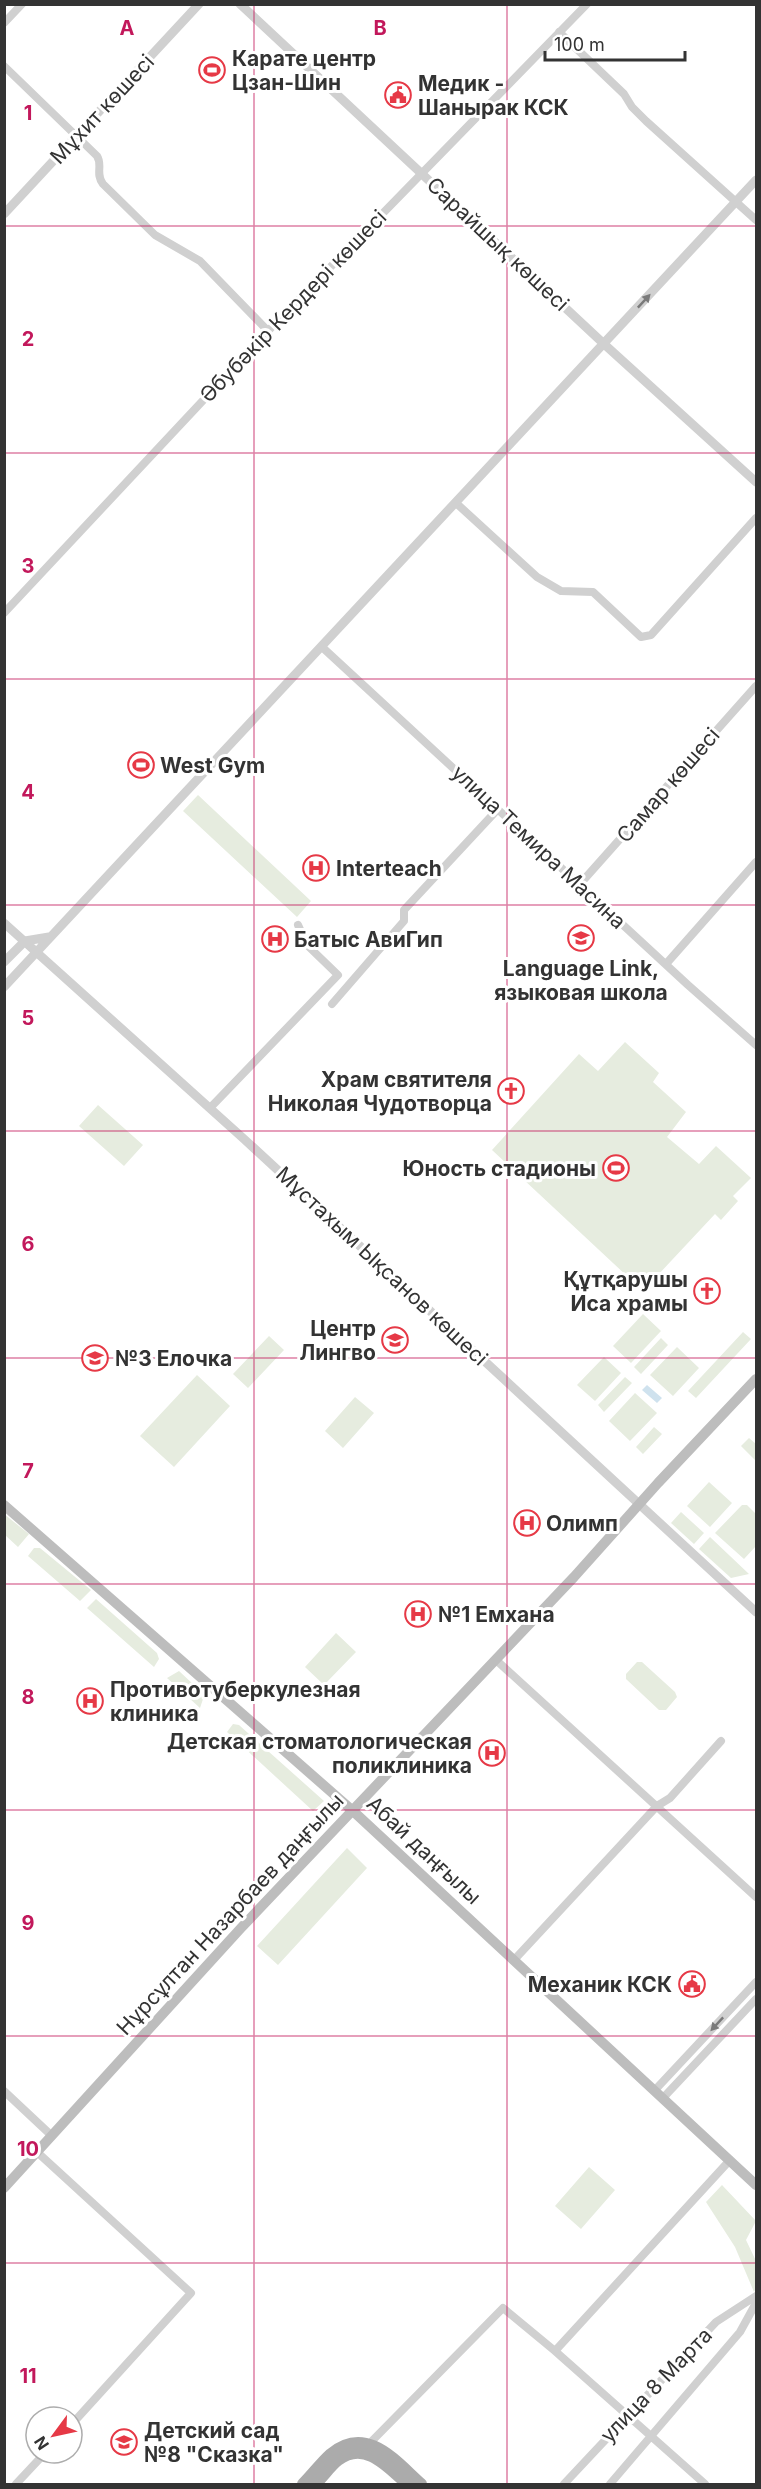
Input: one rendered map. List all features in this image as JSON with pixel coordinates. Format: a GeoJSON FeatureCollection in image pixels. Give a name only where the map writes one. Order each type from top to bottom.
{"type":"FeatureCollection","features":[{"type":"Feature","properties":{"kind":"main road","name":"Нұрсұлтан Назарбаев даңғылы"},"geometry":{"type":"LineString","coordinates":[[4,2188],[241,1928],[574,1577],[756,1379]]}},
{"type":"Feature","properties":{"kind":"main road","name":"Абай даңғылы"},"geometry":{"type":"LineString","coordinates":[[4,1505],[353,1811],[756,2185]]}},
{"type":"Feature","properties":{"kind":"main road"},"geometry":{"type":"LineString","coordinates":[[303,2484],[332,2453],[348,2444],[380,2448],[421,2484]]}},
{"type":"Feature","properties":{"kind":"main road"},"geometry":{"type":"LineString","coordinates":[[315,2484],[339,2459],[367,2448]]}},
{"type":"Feature","properties":{"kind":"main road"},"geometry":{"type":"LineString","coordinates":[[367,2448],[407,2484]]}},
{"type":"Feature","properties":{"kind":"street"},"geometry":{"type":"LineString","coordinates":[[4,23],[22,4]]}},
{"type":"Feature","properties":{"kind":"street","name":"Мұхит көшесі"},"geometry":{"type":"LineString","coordinates":[[4,214],[199,4]]}},
{"type":"Feature","properties":{"kind":"street","name":"Сарайшық көшесі"},"geometry":{"type":"LineString","coordinates":[[240,4],[604,344],[756,482]]}},
{"type":"Feature","properties":{"kind":"street","name":"Әбубәкір Кердері көшесі"},"geometry":{"type":"LineString","coordinates":[[4,613],[267,331],[587,4]]}},
{"type":"Feature","properties":{"kind":"street"},"geometry":{"type":"LineString","coordinates":[[560,32],[624,94],[632,107],[646,121],[756,220]]}},
{"type":"Feature","properties":{"kind":"street"},"geometry":{"type":"LineString","coordinates":[[4,66],[99,159],[98,174],[103,184],[156,235],[200,261],[267,331]]}},
{"type":"Feature","properties":{"kind":"street"},"geometry":{"type":"LineString","coordinates":[[4,987],[756,180]]}},
{"type":"Feature","properties":{"kind":"street"},"geometry":{"type":"LineString","coordinates":[[456,503],[537,577],[561,591],[593,592],[642,637],[651,635],[756,518]]}},
{"type":"Feature","properties":{"kind":"street","name":"улица Темира Масина"},"geometry":{"type":"LineString","coordinates":[[322,647],[756,1045]]}},
{"type":"Feature","properties":{"kind":"street","name":"Самар көшесі"},"geometry":{"type":"LineString","coordinates":[[580,884],[756,686]]}},
{"type":"Feature","properties":{"kind":"street"},"geometry":{"type":"LineString","coordinates":[[332,1004],[404,921],[404,910],[498,809]]}},
{"type":"Feature","properties":{"kind":"street"},"geometry":{"type":"LineString","coordinates":[[666,964],[756,862]]}},
{"type":"Feature","properties":{"kind":"street","name":"Мұстахым Ықсанов көшесі"},"geometry":{"type":"LineString","coordinates":[[4,923],[210,1108],[756,1612]]}},
{"type":"Feature","properties":{"kind":"street"},"geometry":{"type":"LineString","coordinates":[[210,1108],[338,975],[307,945],[298,925]]}},
{"type":"Feature","properties":{"kind":"street"},"geometry":{"type":"LineString","coordinates":[[4,962],[25,941],[49,938]]}},
{"type":"Feature","properties":{"kind":"street"},"geometry":{"type":"LineString","coordinates":[[496,1660],[756,1897]]}},
{"type":"Feature","properties":{"kind":"street"},"geometry":{"type":"LineString","coordinates":[[514,1960],[657,1806],[670,1798],[721,1741]]}},
{"type":"Feature","properties":{"kind":"street"},"geometry":{"type":"LineString","coordinates":[[655,2090],[756,1982]]}},
{"type":"Feature","properties":{"kind":"street"},"geometry":{"type":"LineString","coordinates":[[663,2098],[756,1999]]}},
{"type":"Feature","properties":{"kind":"street"},"geometry":{"type":"LineString","coordinates":[[4,2091],[52,2136]]}},
{"type":"Feature","properties":{"kind":"street"},"geometry":{"type":"LineString","coordinates":[[38,2152],[191,2293],[84,2411]]}},
{"type":"Feature","properties":{"kind":"street"},"geometry":{"type":"LineString","coordinates":[[555,2350],[730,2160]]}},
{"type":"Feature","properties":{"kind":"street","name":"улица 8 Марта"},"geometry":{"type":"LineString","coordinates":[[564,2484],[716,2322],[756,2296]]}},
{"type":"Feature","properties":{"kind":"street","name":"улица 8 Марта"},"geometry":{"type":"LineString","coordinates":[[610,2484],[740,2332],[756,2303]]}},
{"type":"Feature","properties":{"kind":"street"},"geometry":{"type":"LineString","coordinates":[[367,2448],[503,2308],[555,2350],[705,2484]]}},
{"type":"Feature","properties":{"kind":"street"},"geometry":{"type":"LineString","coordinates":[[16,2484],[34,2465]]}},
{"type":"Feature","properties":{"kind":"shaded area"},"geometry":{"type":"Polygon","coordinates":[[[198,795],[311,901],[297,917],[183,811],[198,795]]]}},
{"type":"Feature","properties":{"kind":"shaded area"},"geometry":{"type":"Polygon","coordinates":[[[625,1042],[659,1073],[653,1082],[686,1112],[667,1137],[699,1164],[716,1146],[751,1178],[733,1196],[738,1201],[721,1220],[715,1214],[643,1291],[492,1150],[579,1054],[598,1071],[625,1042]]]}},
{"type":"Feature","properties":{"kind":"shaded area"},"geometry":{"type":"Polygon","coordinates":[[[98,1105],[143,1145],[124,1166],[79,1126],[98,1105]]]}},
{"type":"Feature","properties":{"kind":"shaded area"},"geometry":{"type":"Polygon","coordinates":[[[643,1314],[661,1331],[631,1363],[613,1346],[643,1314]]]}},
{"type":"Feature","properties":{"kind":"shaded area"},"geometry":{"type":"Polygon","coordinates":[[[743,1332],[751,1339],[696,1398],[688,1391],[743,1332]]]}},
{"type":"Feature","properties":{"kind":"shaded area"},"geometry":{"type":"Polygon","coordinates":[[[269,1336],[284,1350],[248,1388],[233,1374],[269,1336]]]}},
{"type":"Feature","properties":{"kind":"shaded area"},"geometry":{"type":"Polygon","coordinates":[[[661,1338],[668,1345],[641,1374],[634,1367],[661,1338]]]}},
{"type":"Feature","properties":{"kind":"shaded area"},"geometry":{"type":"Polygon","coordinates":[[[677,1347],[699,1368],[673,1396],[650,1375],[677,1347]]]}},
{"type":"Feature","properties":{"kind":"shaded area"},"geometry":{"type":"Polygon","coordinates":[[[604,1357],[621,1373],[595,1401],[577,1385],[604,1357]]]}},
{"type":"Feature","properties":{"kind":"shaded area"},"geometry":{"type":"Polygon","coordinates":[[[197,1375],[230,1406],[174,1467],[140,1436],[197,1375]]]}},
{"type":"Feature","properties":{"kind":"shaded area"},"geometry":{"type":"Polygon","coordinates":[[[625,1377],[632,1383],[604,1412],[598,1405],[625,1377]]]}},
{"type":"Feature","properties":{"kind":"shaded area"},"geometry":{"type":"Polygon","coordinates":[[[635,1393],[657,1413],[630,1441],[609,1421],[635,1393]]]}},
{"type":"Feature","properties":{"kind":"shaded area"},"geometry":{"type":"Polygon","coordinates":[[[355,1397],[374,1413],[343,1448],[325,1431],[355,1397]]]}},
{"type":"Feature","properties":{"kind":"shaded area"},"geometry":{"type":"Polygon","coordinates":[[[654,1427],[662,1434],[643,1454],[636,1447],[654,1427]]]}},
{"type":"Feature","properties":{"kind":"shaded area"},"geometry":{"type":"Polygon","coordinates":[[[749,1438],[756,1444],[756,1461],[741,1446],[749,1438]]]}},
{"type":"Feature","properties":{"kind":"shaded area"},"geometry":{"type":"Polygon","coordinates":[[[709,1482],[732,1503],[710,1527],[687,1506],[709,1482]]]}},
{"type":"Feature","properties":{"kind":"shaded area"},"geometry":{"type":"Polygon","coordinates":[[[742,1505],[747,1505],[756,1514],[756,1546],[744,1559],[715,1533],[742,1505]]]}},
{"type":"Feature","properties":{"kind":"shaded area"},"geometry":{"type":"Polygon","coordinates":[[[681,1512],[704,1533],[694,1544],[671,1523],[681,1512]]]}},
{"type":"Feature","properties":{"kind":"shaded area"},"geometry":{"type":"Polygon","coordinates":[[[4,1514],[29,1534],[18,1547],[5,1535],[4,1514]]]}},
{"type":"Feature","properties":{"kind":"shaded area"},"geometry":{"type":"Polygon","coordinates":[[[710,1537],[749,1574],[731,1578],[699,1549],[710,1537]]]}},
{"type":"Feature","properties":{"kind":"shaded area"},"geometry":{"type":"Polygon","coordinates":[[[34,1548],[40,1548],[91,1590],[80,1601],[28,1556],[34,1548]]]}},
{"type":"Feature","properties":{"kind":"shaded area"},"geometry":{"type":"Polygon","coordinates":[[[96,1599],[157,1653],[159,1659],[154,1667],[87,1608],[96,1599]]]}},
{"type":"Feature","properties":{"kind":"shaded area"},"geometry":{"type":"Polygon","coordinates":[[[336,1633],[356,1652],[324,1685],[305,1667],[336,1633]]]}},
{"type":"Feature","properties":{"kind":"shaded area"},"geometry":{"type":"Polygon","coordinates":[[[637,1662],[642,1662],[675,1692],[677,1697],[666,1710],[659,1710],[626,1679],[626,1674],[637,1662]]]}},
{"type":"Feature","properties":{"kind":"shaded area"},"geometry":{"type":"Polygon","coordinates":[[[179,1671],[194,1685],[203,1699],[200,1708],[167,1678],[179,1671]]]}},
{"type":"Feature","properties":{"kind":"shaded area"},"geometry":{"type":"Polygon","coordinates":[[[233,1724],[239,1725],[324,1801],[313,1811],[227,1732],[233,1724]]]}},
{"type":"Feature","properties":{"kind":"shaded area"},"geometry":{"type":"Polygon","coordinates":[[[347,1848],[367,1868],[278,1965],[257,1946],[347,1848]]]}},
{"type":"Feature","properties":{"kind":"shaded area"},"geometry":{"type":"Polygon","coordinates":[[[589,2167],[615,2190],[581,2229],[555,2206],[589,2167]]]}},
{"type":"Feature","properties":{"kind":"shaded area"},"geometry":{"type":"Polygon","coordinates":[[[722,2185],[756,2221],[746,2240],[756,2261],[754,2292],[735,2247],[706,2202],[722,2185]]]}},
{"type":"Feature","properties":{"kind":"water"},"geometry":{"type":"Polygon","coordinates":[[[647,1385],[662,1398],[657,1403],[642,1390],[647,1385]]]}},
{"type":"Feature","properties":{"kind":"place","name":"Карате центр Цзан-Шин"},"geometry":{"type":"Point","coordinates":[212,70]}},
{"type":"Feature","properties":{"kind":"place","name":"Медик - Шанырак КСК"},"geometry":{"type":"Point","coordinates":[398,95]}},
{"type":"Feature","properties":{"kind":"place","name":"West Gym"},"geometry":{"type":"Point","coordinates":[141,765]}},
{"type":"Feature","properties":{"kind":"place","name":"Interteach"},"geometry":{"type":"Point","coordinates":[316,868]}},
{"type":"Feature","properties":{"kind":"place","name":"Language Link, языковая школа"},"geometry":{"type":"Point","coordinates":[581,938]}},
{"type":"Feature","properties":{"kind":"place","name":"Батыс АвиГип"},"geometry":{"type":"Point","coordinates":[275,939]}},
{"type":"Feature","properties":{"kind":"place","name":"Храм святителя Николая Чудотворца"},"geometry":{"type":"Point","coordinates":[511,1091]}},
{"type":"Feature","properties":{"kind":"place","name":"Юность стадионы"},"geometry":{"type":"Point","coordinates":[616,1168]}},
{"type":"Feature","properties":{"kind":"place","name":"Құтқарушы Иса храмы"},"geometry":{"type":"Point","coordinates":[707,1291]}},
{"type":"Feature","properties":{"kind":"place","name":"Центр Лингво"},"geometry":{"type":"Point","coordinates":[395,1340]}},
{"type":"Feature","properties":{"kind":"place","name":"№3 Елочка"},"geometry":{"type":"Point","coordinates":[95,1358]}},
{"type":"Feature","properties":{"kind":"place","name":"Олимп"},"geometry":{"type":"Point","coordinates":[527,1523]}},
{"type":"Feature","properties":{"kind":"place","name":"№1 Емхана"},"geometry":{"type":"Point","coordinates":[418,1614]}},
{"type":"Feature","properties":{"kind":"place","name":"Противотуберкулезная клиника"},"geometry":{"type":"Point","coordinates":[90,1701]}},
{"type":"Feature","properties":{"kind":"place","name":"Детская стоматологическая поликлиника"},"geometry":{"type":"Point","coordinates":[492,1753]}},
{"type":"Feature","properties":{"kind":"place","name":"Механик КСК"},"geometry":{"type":"Point","coordinates":[692,1984]}},
{"type":"Feature","properties":{"kind":"place","name":"Детский сад №8 \"Сказка\""},"geometry":{"type":"Point","coordinates":[124,2442]}}]}
